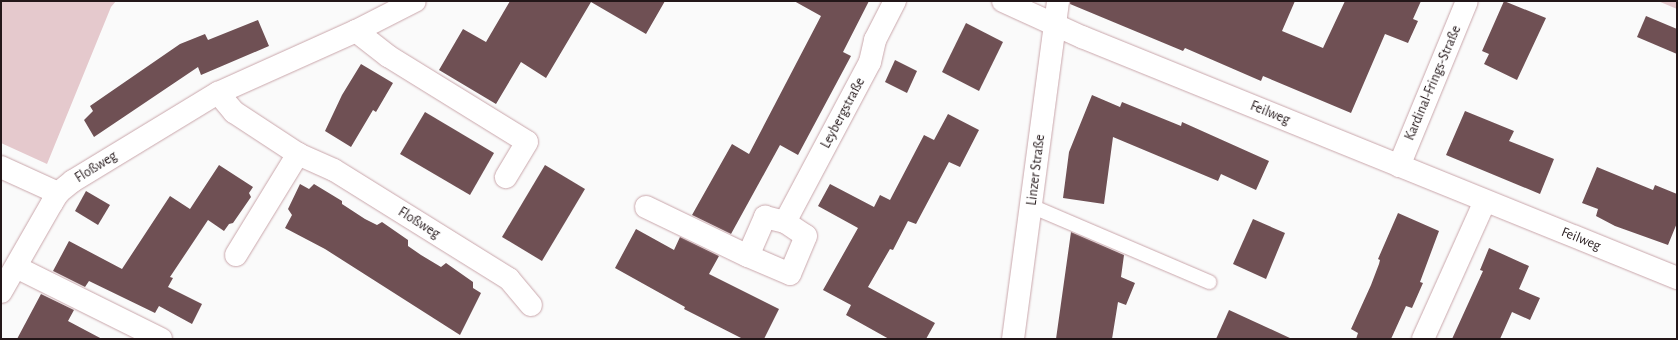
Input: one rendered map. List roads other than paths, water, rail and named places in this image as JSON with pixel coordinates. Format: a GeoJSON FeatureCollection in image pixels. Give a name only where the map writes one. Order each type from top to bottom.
{"type":"FeatureCollection","features":[{"type":"Feature","properties":{"kind":"street","name":"Floßweg"},"geometry":{"type":"LineString","coordinates":[[1,292],[58,193],[73,181],[218,93],[356,32],[415,1]]}},
{"type":"Feature","properties":{"kind":"street","name":"Leybergstraße"},"geometry":{"type":"LineString","coordinates":[[785,222],[870,62],[875,40],[895,1]]}},
{"type":"Feature","properties":{"kind":"street"},"geometry":{"type":"LineString","coordinates":[[1003,1],[1055,25]]}},
{"type":"Feature","properties":{"kind":"street","name":"Linzer Straße"},"geometry":{"type":"LineString","coordinates":[[1013,339],[1058,1]]}},
{"type":"Feature","properties":{"kind":"street","name":"Kardinal-Frings-Straße"},"geometry":{"type":"LineString","coordinates":[[1399,166],[1467,1]]}},
{"type":"Feature","properties":{"kind":"street","name":"Feilweg"},"geometry":{"type":"LineString","coordinates":[[1055,25],[1677,278]]}},
{"type":"Feature","properties":{"kind":"street"},"geometry":{"type":"LineString","coordinates":[[356,32],[388,56],[527,142],[506,176]]}},
{"type":"Feature","properties":{"kind":"street","name":"Floßweg"},"geometry":{"type":"LineString","coordinates":[[218,93],[234,112],[298,154],[334,170],[509,279],[531,305]]}},
{"type":"Feature","properties":{"kind":"street"},"geometry":{"type":"LineString","coordinates":[[236,255],[298,154]]}},
{"type":"Feature","properties":{"kind":"street"},"geometry":{"type":"LineString","coordinates":[[1,167],[58,193]]}},
{"type":"Feature","properties":{"kind":"street"},"geometry":{"type":"LineString","coordinates":[[1423,339],[1485,201]]}},
{"type":"Feature","properties":{"kind":"street"},"geometry":{"type":"LineString","coordinates":[[646,207],[748,256],[790,274],[806,236],[785,222],[765,217],[748,256]]}},
{"type":"Feature","properties":{"kind":"street"},"geometry":{"type":"LineString","coordinates":[[16,267],[161,339]]}},
{"type":"Feature","properties":{"kind":"lane"},"geometry":{"type":"LineString","coordinates":[[1031,206],[1209,282]]}}]}
